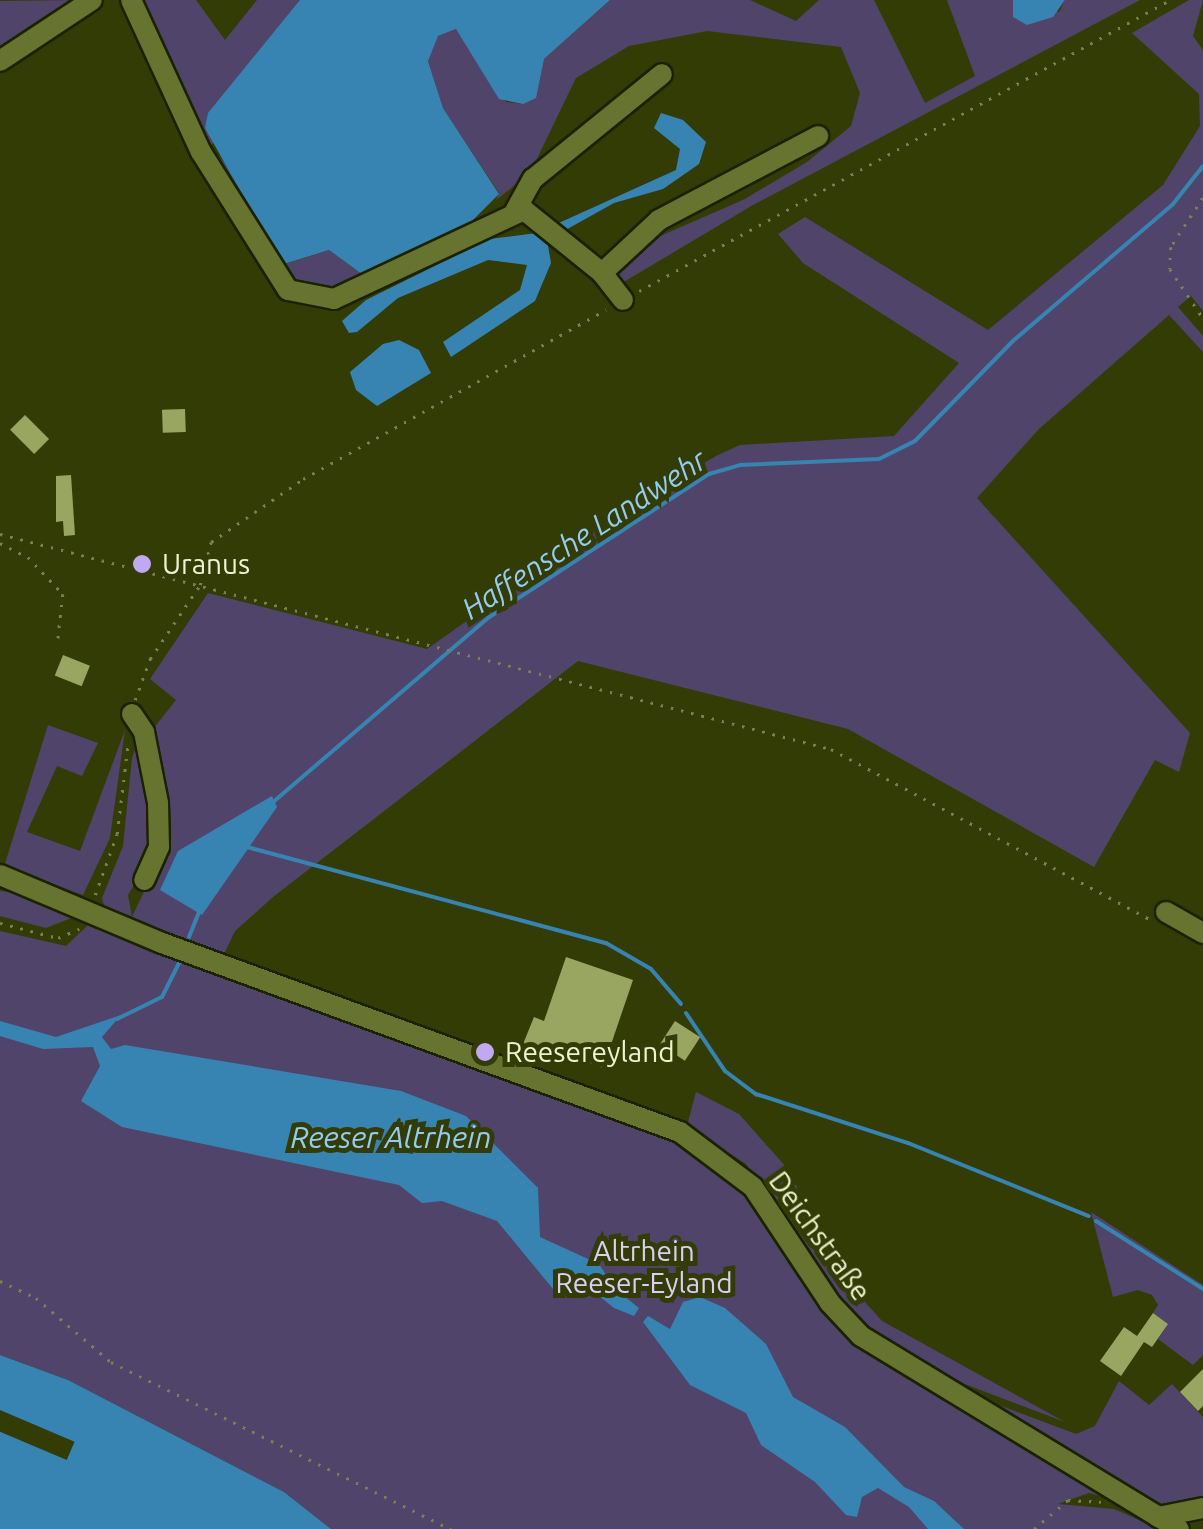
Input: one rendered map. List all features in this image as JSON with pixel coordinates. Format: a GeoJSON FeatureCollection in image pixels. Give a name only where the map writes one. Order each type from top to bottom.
{"type":"FeatureCollection","features":[{"type":"Feature","properties":{"kind":"street"},"geometry":{"type":"LineString","coordinates":[[0,61],[92,0]]}},
{"type":"Feature","properties":{"kind":"street"},"geometry":{"type":"LineString","coordinates":[[130,0],[201,152],[270,271],[288,290],[334,299],[515,211],[534,179],[662,74]]}},
{"type":"Feature","properties":{"kind":"street"},"geometry":{"type":"LineString","coordinates":[[602,273],[659,220],[818,136]]}},
{"type":"Feature","properties":{"kind":"street"},"geometry":{"type":"LineString","coordinates":[[515,211],[534,214],[602,273],[623,300]]}},
{"type":"Feature","properties":{"kind":"street"},"geometry":{"type":"LineString","coordinates":[[132,714],[144,732],[158,803],[157,858],[144,880]]}},
{"type":"Feature","properties":{"kind":"street","name":"Deichstraße"},"geometry":{"type":"LineString","coordinates":[[0,875],[89,908],[162,942],[680,1132],[752,1187],[830,1303],[860,1336],[1179,1529]]}},
{"type":"Feature","properties":{"kind":"street"},"geometry":{"type":"LineString","coordinates":[[1161,918],[1203,933]]}},
{"type":"Feature","properties":{"kind":"street"},"geometry":{"type":"LineString","coordinates":[[1158,1517],[1203,1508]]}},
{"type":"Feature","properties":{"kind":"path"},"geometry":{"type":"LineString","coordinates":[[0,923],[58,938],[76,932],[117,834],[132,714],[150,659],[200,585],[211,542],[304,479],[1170,0]]}},
{"type":"Feature","properties":{"kind":"path"},"geometry":{"type":"LineString","coordinates":[[1203,198],[1172,246],[1170,269],[1203,318]]}},
{"type":"Feature","properties":{"kind":"path"},"geometry":{"type":"LineString","coordinates":[[0,534],[831,749],[1161,918]]}},
{"type":"Feature","properties":{"kind":"path"},"geometry":{"type":"LineString","coordinates":[[0,543],[28,558],[63,594],[58,639]]}},
{"type":"Feature","properties":{"kind":"path"},"geometry":{"type":"LineString","coordinates":[[0,1282],[36,1298],[111,1362],[451,1529]]}},
{"type":"Feature","properties":{"kind":"path"},"geometry":{"type":"LineString","coordinates":[[1034,1529],[1068,1500],[1107,1503]]}},
{"type":"Feature","properties":{"kind":"green space"},"geometry":{"type":"Polygon","coordinates":[[[79,0],[0,53],[0,1],[79,0]]]}},
{"type":"Feature","properties":{"kind":"green space"},"geometry":{"type":"Polygon","coordinates":[[[140,0],[196,0],[225,40],[257,0],[300,0],[211,146],[241,184],[285,264],[329,250],[366,277],[328,295],[295,288],[179,97],[140,0]]]}},
{"type":"Feature","properties":{"kind":"green space"},"geometry":{"type":"Polygon","coordinates":[[[610,0],[750,0],[796,21],[819,0],[874,0],[925,103],[975,76],[947,0],[1013,0],[1059,12],[1065,0],[1140,0],[753,205],[622,283],[612,275],[644,243],[743,200],[807,162],[851,126],[860,93],[841,47],[707,31],[629,46],[576,78],[530,173],[496,200],[499,193],[443,108],[428,61],[430,47],[438,36],[456,29],[506,102],[523,104],[544,59],[610,0]]]}},
{"type":"Feature","properties":{"kind":"green space","name":"Altrhein Reeser-Eyland"},"geometry":{"type":"Polygon","coordinates":[[[1189,0],[1203,0],[1193,36],[1203,50],[1203,311],[1191,296],[1178,307],[1203,336],[1203,352],[1169,315],[1039,429],[977,498],[1190,733],[1179,772],[1155,760],[1094,867],[848,729],[578,661],[273,897],[235,931],[217,969],[667,1133],[750,1197],[854,1339],[1120,1501],[1089,1493],[1058,1504],[1114,1509],[1160,1529],[331,1529],[284,1492],[68,1380],[0,1355],[0,931],[66,946],[105,909],[102,898],[123,846],[132,758],[140,736],[154,807],[153,853],[128,895],[132,917],[160,858],[149,734],[176,700],[150,679],[208,593],[427,649],[636,501],[718,455],[740,445],[894,436],[959,363],[803,263],[778,234],[805,217],[988,330],[1163,185],[1200,126],[1199,94],[1132,33],[1189,0]]]}},
{"type":"Feature","properties":{"kind":"green space"},"geometry":{"type":"Polygon","coordinates":[[[48,725],[98,743],[82,776],[57,766],[27,832],[80,851],[125,730],[110,838],[83,895],[4,867],[48,725]]]}},
{"type":"Feature","properties":{"kind":"green space"},"geometry":{"type":"Polygon","coordinates":[[[0,891],[33,895],[74,917],[46,928],[0,916],[0,891]]]}},
{"type":"Feature","properties":{"kind":"green space"},"geometry":{"type":"Polygon","coordinates":[[[696,1092],[739,1114],[787,1168],[846,1281],[882,1321],[1065,1422],[925,1369],[855,1319],[746,1164],[687,1126],[696,1092]]]}},
{"type":"Feature","properties":{"kind":"green space"},"geometry":{"type":"Polygon","coordinates":[[[1091,1212],[1203,1285],[1203,1355],[1193,1365],[1158,1339],[1168,1324],[1153,1313],[1158,1305],[1152,1295],[1138,1290],[1113,1297],[1091,1212]]]}},
{"type":"Feature","properties":{"kind":"green space"},"geometry":{"type":"Polygon","coordinates":[[[1119,1381],[1149,1405],[1172,1384],[1203,1417],[1203,1504],[1160,1506],[969,1394],[1076,1434],[1095,1426],[1119,1381]]]}},
{"type":"Feature","properties":{"kind":"water"},"geometry":{"type":"Polygon","coordinates":[[[300,0],[610,0],[544,59],[536,98],[523,104],[499,99],[456,29],[438,36],[428,61],[443,108],[499,194],[466,227],[366,277],[329,250],[284,264],[279,260],[205,128],[208,113],[300,0]]]}},
{"type":"Feature","properties":{"kind":"water"},"geometry":{"type":"Polygon","coordinates":[[[1013,0],[1065,0],[1053,17],[1027,25],[1013,17],[1013,0]]]}},
{"type":"Feature","properties":{"kind":"water"},"geometry":{"type":"Polygon","coordinates":[[[661,113],[683,120],[706,142],[699,164],[663,189],[614,203],[562,232],[555,225],[676,170],[680,149],[654,128],[661,113]]]}},
{"type":"Feature","properties":{"kind":"water"},"geometry":{"type":"Polygon","coordinates":[[[537,233],[547,240],[551,263],[535,301],[451,357],[443,342],[520,290],[527,265],[488,260],[398,298],[357,332],[349,333],[342,321],[366,300],[489,239],[537,233]]]}},
{"type":"Feature","properties":{"kind":"water"},"geometry":{"type":"Polygon","coordinates":[[[399,340],[419,350],[431,373],[377,406],[356,390],[350,372],[383,344],[399,340]]]}},
{"type":"Feature","properties":{"kind":"water"},"geometry":{"type":"Polygon","coordinates":[[[272,796],[277,807],[202,915],[160,890],[178,851],[272,796]]]}},
{"type":"Feature","properties":{"kind":"water","name":"Reeser Altrhein"},"geometry":{"type":"Polygon","coordinates":[[[121,1015],[102,1037],[111,1049],[125,1045],[401,1091],[466,1116],[538,1188],[540,1237],[599,1264],[615,1289],[639,1308],[634,1316],[614,1308],[578,1279],[564,1290],[553,1289],[497,1221],[442,1201],[422,1203],[399,1185],[122,1127],[81,1101],[100,1066],[93,1047],[43,1049],[0,1036],[0,1021],[56,1037],[121,1015]]]}},
{"type":"Feature","properties":{"kind":"water"},"geometry":{"type":"Polygon","coordinates":[[[700,1297],[725,1308],[766,1344],[793,1397],[845,1427],[904,1487],[934,1501],[964,1529],[928,1529],[909,1507],[878,1488],[862,1497],[857,1517],[846,1515],[815,1482],[761,1445],[746,1413],[690,1385],[643,1322],[648,1316],[670,1329],[683,1302],[700,1297]]]}},
{"type":"Feature","properties":{"kind":"water"},"geometry":{"type":"Polygon","coordinates":[[[0,1355],[68,1380],[284,1492],[331,1529],[0,1529],[0,1355]]]}},
{"type":"Feature","properties":{"kind":"pier"},"geometry":{"type":"Polygon","coordinates":[[[0,1410],[75,1442],[67,1460],[0,1432],[0,1410]]]}},
{"type":"Feature","properties":{"kind":"building"},"geometry":{"type":"Polygon","coordinates":[[[185,409],[186,432],[163,433],[162,410],[185,409]]]}},
{"type":"Feature","properties":{"kind":"building"},"geometry":{"type":"Polygon","coordinates":[[[25,415],[49,439],[34,454],[10,430],[25,415]]]}},
{"type":"Feature","properties":{"kind":"building"},"geometry":{"type":"Polygon","coordinates":[[[71,475],[75,535],[64,536],[63,521],[56,522],[56,476],[71,475]]]}},
{"type":"Feature","properties":{"kind":"building"},"geometry":{"type":"Polygon","coordinates":[[[63,655],[90,666],[82,686],[55,675],[63,655]]]}},
{"type":"Feature","properties":{"kind":"building"},"geometry":{"type":"Polygon","coordinates":[[[566,957],[633,980],[603,1068],[551,1048],[544,1064],[519,1054],[534,1017],[544,1021],[566,957]]]}},
{"type":"Feature","properties":{"kind":"building"},"geometry":{"type":"Polygon","coordinates":[[[675,1021],[700,1037],[685,1061],[660,1044],[675,1021]]]}},
{"type":"Feature","properties":{"kind":"building"},"geometry":{"type":"Polygon","coordinates":[[[1153,1313],[1168,1324],[1152,1347],[1144,1342],[1121,1376],[1100,1361],[1124,1327],[1137,1336],[1153,1313]]]}},
{"type":"Feature","properties":{"kind":"building"},"geometry":{"type":"Polygon","coordinates":[[[1203,1369],[1203,1406],[1198,1411],[1180,1392],[1203,1369]]]}},
{"type":"Feature","properties":{"kind":"waterway","name":"Haffensche Landwehr"},"geometry":{"type":"LineString","coordinates":[[272,803],[488,618],[709,474],[740,465],[879,459],[915,441],[1014,340],[1173,204],[1203,166]]}},
{"type":"Feature","properties":{"kind":"waterway"},"geometry":{"type":"LineString","coordinates":[[247,847],[606,943],[651,969],[681,1004]]}},
{"type":"Feature","properties":{"kind":"waterway","name":"Haffensche Landwehr"},"geometry":{"type":"LineString","coordinates":[[189,937],[200,910]]}},
{"type":"Feature","properties":{"kind":"waterway"},"geometry":{"type":"LineString","coordinates":[[117,1019],[162,997],[182,957]]}},
{"type":"Feature","properties":{"kind":"waterway"},"geometry":{"type":"LineString","coordinates":[[686,1013],[725,1071],[756,1094],[908,1143],[1089,1216]]}},
{"type":"Feature","properties":{"kind":"waterway"},"geometry":{"type":"LineString","coordinates":[[1096,1221],[1203,1289]]}},
{"type":"Feature","properties":{"kind":"place","name":"Uranus"},"geometry":{"type":"Point","coordinates":[142,564]}},
{"type":"Feature","properties":{"kind":"place","name":"Reesereyland"},"geometry":{"type":"Point","coordinates":[485,1052]}}]}
